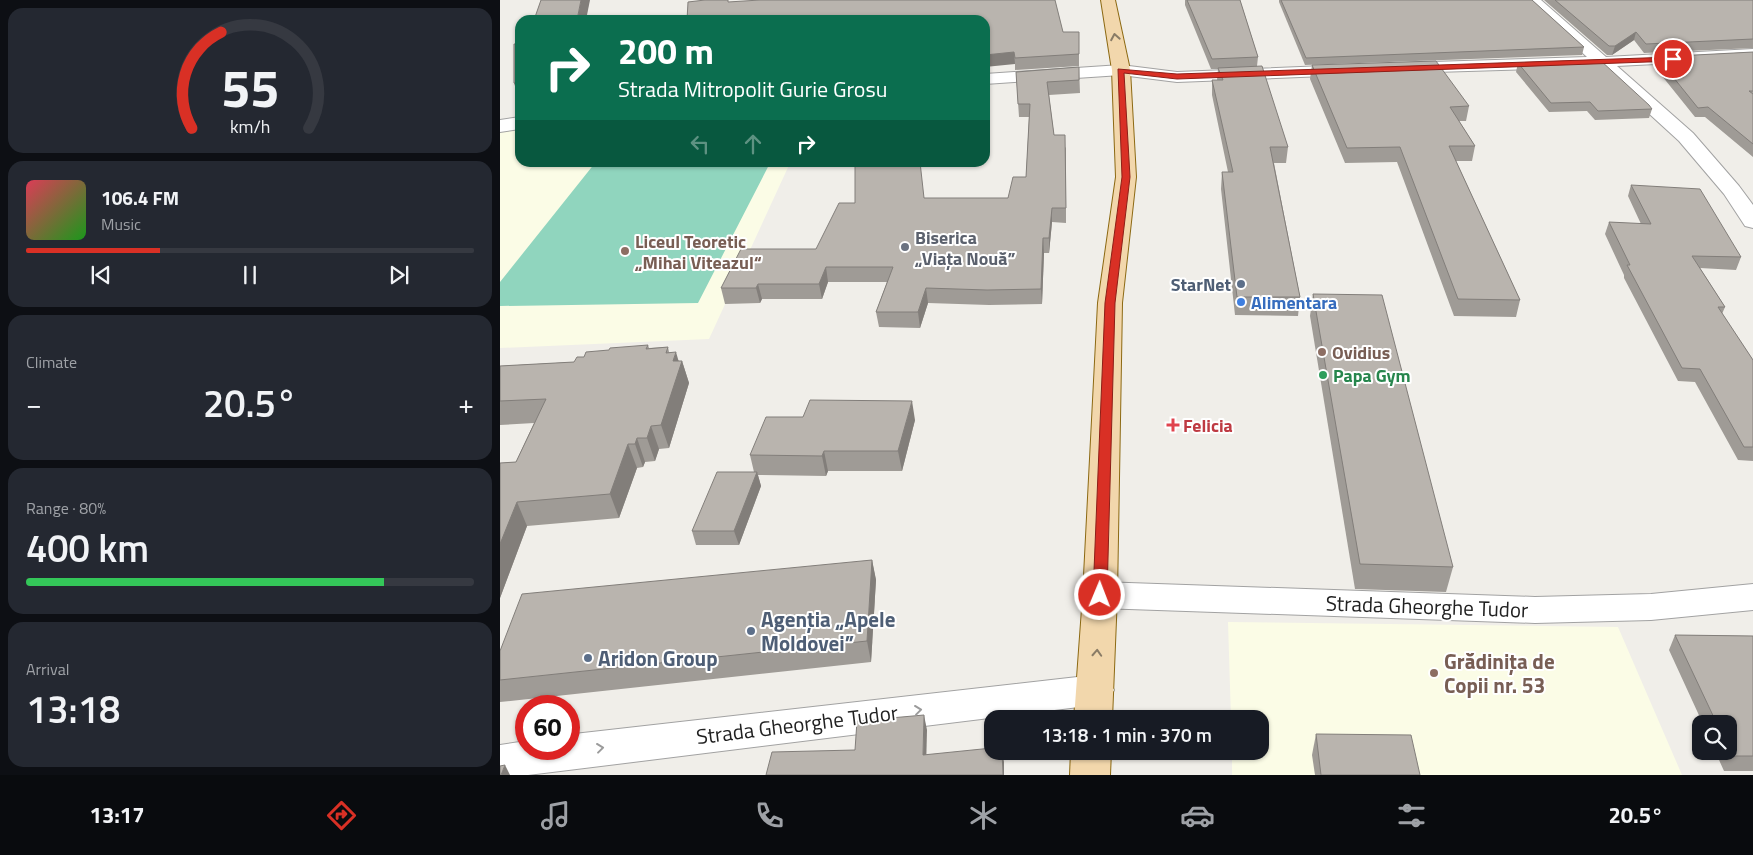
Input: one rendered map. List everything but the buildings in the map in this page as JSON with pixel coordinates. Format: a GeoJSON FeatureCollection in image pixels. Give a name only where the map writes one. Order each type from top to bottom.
{"type":"FeatureCollection","features":[{"type":"Feature","properties":{"kind":"main road"},"geometry":{"type":"LineString","coordinates":[[1094,704],[1100,595],[1110,303],[1126,177],[1121,70],[1108,0]]}},
{"type":"Feature","properties":{"kind":"main road"},"geometry":{"type":"LineString","coordinates":[[1090,775],[1091,760]]}},
{"type":"Feature","properties":{"kind":"street"},"geometry":{"type":"LineString","coordinates":[[1532,0],[1686,137],[1732,190],[1753,221]]}},
{"type":"Feature","properties":{"kind":"street"},"geometry":{"type":"LineString","coordinates":[[1388,68],[1602,62],[1753,54]]}},
{"type":"Feature","properties":{"kind":"street"},"geometry":{"type":"LineString","coordinates":[[990,79],[1121,70],[1177,77],[1369,69]]}},
{"type":"Feature","properties":{"kind":"street"},"geometry":{"type":"LineString","coordinates":[[500,126],[515,124]]}},
{"type":"Feature","properties":{"kind":"street","name":"Strada Gheorghe Tudor"},"geometry":{"type":"LineString","coordinates":[[1100,595],[1535,610],[1651,607],[1753,598]]}},
{"type":"Feature","properties":{"kind":"street","name":"Strada Gheorghe Tudor"},"geometry":{"type":"LineString","coordinates":[[500,762],[574,751],[1094,704]]}},
{"type":"Feature","properties":{"kind":"shaded area","name":"Liceul Teoretic „Mihai Viteazul“"},"geometry":{"type":"Polygon","coordinates":[[[515,129],[515,167],[788,167],[709,339],[500,348],[500,131],[515,129]]]}},
{"type":"Feature","properties":{"kind":"shaded area","name":"Grădinița de Copii nr. 53"},"geometry":{"type":"Polygon","coordinates":[[[1228,622],[1618,627],[1682,775],[1232,775],[1232,760],[1269,760],[1269,710],[1231,710],[1228,622]]]}},
{"type":"Feature","properties":{"kind":"green space"},"geometry":{"type":"Polygon","coordinates":[[[592,167],[768,167],[698,303],[500,306],[500,282],[592,167]]]}},
{"type":"Feature","properties":{"kind":"place","name":"Biserica „Viața Nouă”"},"geometry":{"type":"Point","coordinates":[905,247]}},
{"type":"Feature","properties":{"kind":"place","name":"Liceul Teoretic „Mihai Viteazul“"},"geometry":{"type":"Point","coordinates":[625,251]}},
{"type":"Feature","properties":{"kind":"place","name":"StarNet"},"geometry":{"type":"Point","coordinates":[1241,284]}},
{"type":"Feature","properties":{"kind":"place","name":"Alimentara"},"geometry":{"type":"Point","coordinates":[1241,302]}},
{"type":"Feature","properties":{"kind":"place","name":"Ovidius"},"geometry":{"type":"Point","coordinates":[1322,352]}},
{"type":"Feature","properties":{"kind":"place","name":"Papa Gym"},"geometry":{"type":"Point","coordinates":[1323,375]}},
{"type":"Feature","properties":{"kind":"place","name":"Felicia"},"geometry":{"type":"Point","coordinates":[1173,425]}},
{"type":"Feature","properties":{"kind":"place","name":"Agenția „Apele Moldovei”"},"geometry":{"type":"Point","coordinates":[751,631]}},
{"type":"Feature","properties":{"kind":"place","name":"Aridon Group"},"geometry":{"type":"Point","coordinates":[588,658]}},
{"type":"Feature","properties":{"kind":"place","name":"Grădinița de Copii nr. 53"},"geometry":{"type":"Point","coordinates":[1434,673]}},
{"type":"Feature","properties":{"kind":"route"},"geometry":{"type":"LineString","coordinates":[[1100,595],[1104,434],[1110,303],[1126,177],[1121,70],[1177,77],[1673,59]]}}]}
